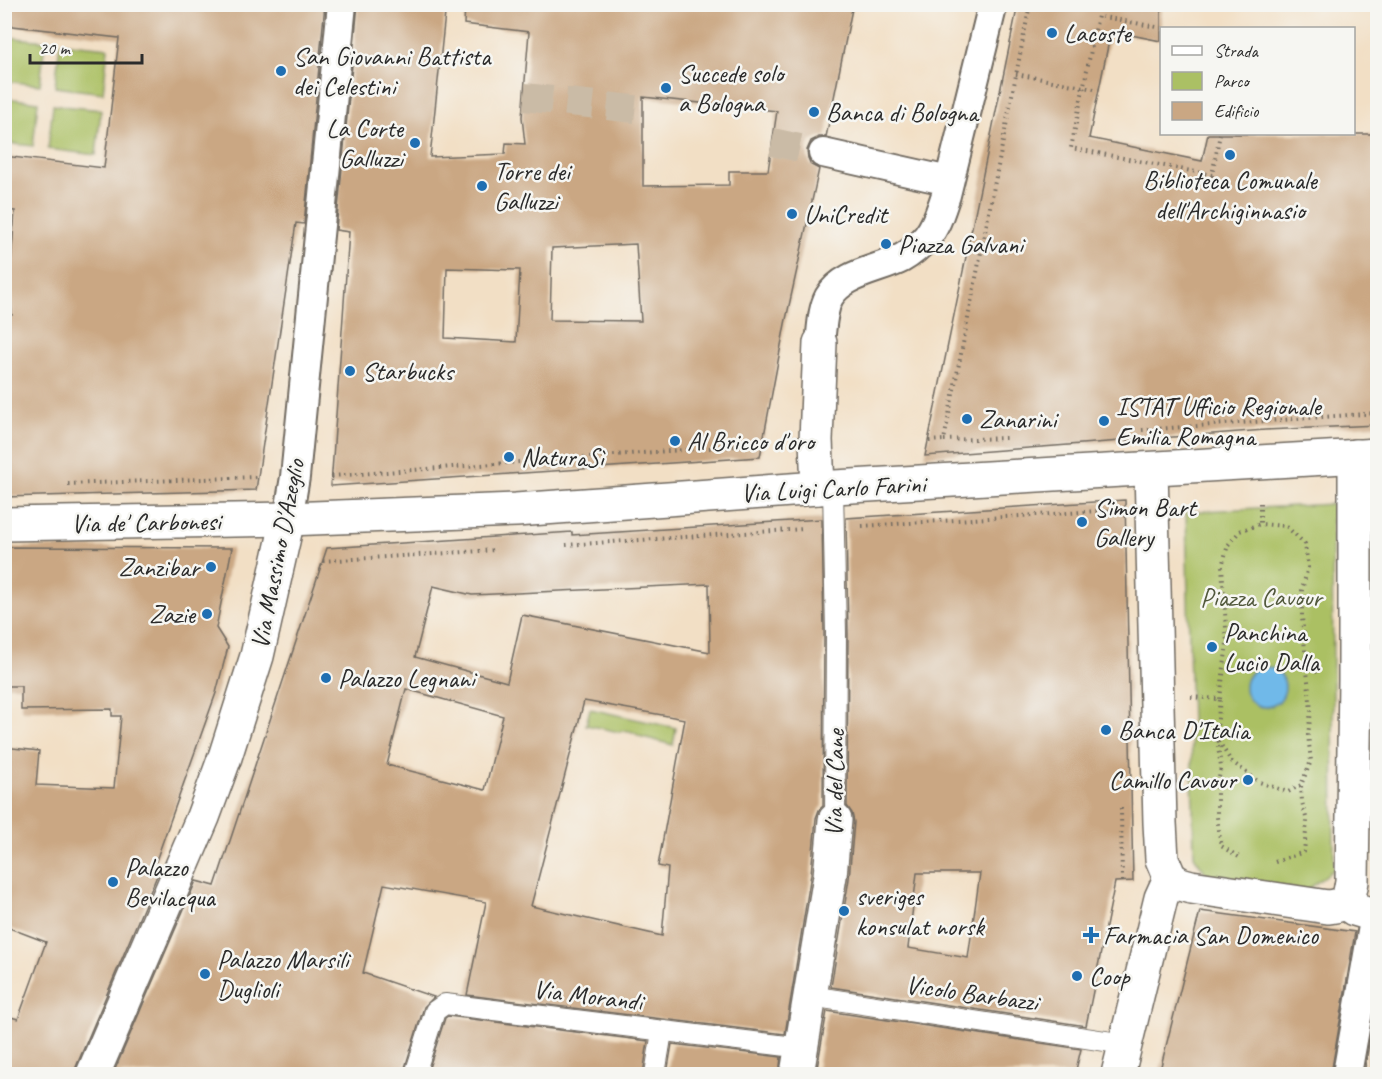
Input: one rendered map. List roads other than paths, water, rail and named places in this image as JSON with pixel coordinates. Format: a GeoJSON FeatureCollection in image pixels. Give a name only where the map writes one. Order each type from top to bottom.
{"type":"FeatureCollection","features":[{"type":"Feature","properties":{"kind":"street","name":"Via Massimo D'Azeglio"},"geometry":{"type":"LineString","coordinates":[[93,1074],[203,816],[225,757],[257,657],[288,519],[295,477],[342,4]]}},
{"type":"Feature","properties":{"kind":"street"},"geometry":{"type":"LineString","coordinates":[[825,488],[816,440],[820,343],[825,307],[839,284],[902,258],[918,247],[929,235],[938,217],[949,182],[992,12]]}},
{"type":"Feature","properties":{"kind":"street"},"geometry":{"type":"LineString","coordinates":[[823,153],[949,182]]}},
{"type":"Feature","properties":{"kind":"street","name":"Via Luigi Carlo Farini"},"geometry":{"type":"LineString","coordinates":[[288,519],[516,510],[825,488],[1366,456]]}},
{"type":"Feature","properties":{"kind":"street"},"geometry":{"type":"LineString","coordinates":[[1151,469],[1162,860],[1170,878],[1191,888],[1258,883],[1328,907],[1339,906],[1345,902],[1350,894],[1352,881],[1355,680],[1366,456]]}},
{"type":"Feature","properties":{"kind":"street","name":"Via de' Carbonesi"},"geometry":{"type":"LineString","coordinates":[[4,524],[288,519]]}},
{"type":"Feature","properties":{"kind":"street","name":"Via del Cane"},"geometry":{"type":"LineString","coordinates":[[800,1061],[830,876],[835,820]]}},
{"type":"Feature","properties":{"kind":"street"},"geometry":{"type":"LineString","coordinates":[[1122,1059],[1161,898],[1170,878]]}},
{"type":"Feature","properties":{"kind":"street"},"geometry":{"type":"LineString","coordinates":[[1345,902],[1354,909],[1376,916],[1347,1074]]}},
{"type":"Feature","properties":{"kind":"lane","name":"Via del Cane"},"geometry":{"type":"LineString","coordinates":[[825,488],[836,623],[835,820]]}},
{"type":"Feature","properties":{"kind":"lane","name":"Vicolo Barbazzi"},"geometry":{"type":"LineString","coordinates":[[810,996],[1122,1059]]}},
{"type":"Feature","properties":{"kind":"lane","name":"Via Morandi"},"geometry":{"type":"LineString","coordinates":[[415,1074],[435,1011],[445,1004],[663,1032],[800,1061]]}},
{"type":"Feature","properties":{"kind":"lane"},"geometry":{"type":"LineString","coordinates":[[655,1074],[663,1032]]}},
{"type":"Feature","properties":{"kind":"water"},"geometry":{"type":"Polygon","coordinates":[[[1265,667],[1273,668],[1279,673],[1284,679],[1284,695],[1279,701],[1273,706],[1265,707],[1257,706],[1251,701],[1246,695],[1245,687],[1246,679],[1251,673],[1257,668],[1265,667]]]}},
{"type":"Feature","properties":{"kind":"tunnel"},"geometry":{"type":"LineString","coordinates":[[524,97],[643,110]]}},
{"type":"Feature","properties":{"kind":"tunnel"},"geometry":{"type":"LineString","coordinates":[[772,142],[823,153]]}},
{"type":"Feature","properties":{"kind":"place","name":"Lacoste"},"geometry":{"type":"Point","coordinates":[1052,33]}},
{"type":"Feature","properties":{"kind":"place","name":"San Giovanni Battista dei Celestini"},"geometry":{"type":"Point","coordinates":[281,71]}},
{"type":"Feature","properties":{"kind":"place","name":"Succede solo a Bologna"},"geometry":{"type":"Point","coordinates":[666,88]}},
{"type":"Feature","properties":{"kind":"place","name":"Banca di Bologna"},"geometry":{"type":"Point","coordinates":[814,112]}},
{"type":"Feature","properties":{"kind":"place","name":"La Corte Galluzzi"},"geometry":{"type":"Point","coordinates":[415,143]}},
{"type":"Feature","properties":{"kind":"place","name":"Biblioteca Comunale dell'Archiginnasio"},"geometry":{"type":"Point","coordinates":[1230,155]}},
{"type":"Feature","properties":{"kind":"place","name":"Torre dei Galluzzi"},"geometry":{"type":"Point","coordinates":[482,186]}},
{"type":"Feature","properties":{"kind":"place","name":"UniCredit"},"geometry":{"type":"Point","coordinates":[792,214]}},
{"type":"Feature","properties":{"kind":"place","name":"Piazza Galvani"},"geometry":{"type":"Point","coordinates":[886,244]}},
{"type":"Feature","properties":{"kind":"place","name":"Starbucks"},"geometry":{"type":"Point","coordinates":[350,371]}},
{"type":"Feature","properties":{"kind":"place","name":"Zanarini"},"geometry":{"type":"Point","coordinates":[967,419]}},
{"type":"Feature","properties":{"kind":"place","name":"ISTAT Ufficio Regionale Emilia Romagna"},"geometry":{"type":"Point","coordinates":[1104,421]}},
{"type":"Feature","properties":{"kind":"place","name":"Al Bricco d'oro"},"geometry":{"type":"Point","coordinates":[675,441]}},
{"type":"Feature","properties":{"kind":"place","name":"NaturaSì"},"geometry":{"type":"Point","coordinates":[509,457]}},
{"type":"Feature","properties":{"kind":"place","name":"Simon Bart Gallery"},"geometry":{"type":"Point","coordinates":[1082,522]}},
{"type":"Feature","properties":{"kind":"place","name":"Zanzibar"},"geometry":{"type":"Point","coordinates":[211,567]}},
{"type":"Feature","properties":{"kind":"place","name":"Zazie"},"geometry":{"type":"Point","coordinates":[207,614]}},
{"type":"Feature","properties":{"kind":"place","name":"Panchina Lucio Dalla"},"geometry":{"type":"Point","coordinates":[1212,647]}},
{"type":"Feature","properties":{"kind":"place","name":"Palazzo Legnani"},"geometry":{"type":"Point","coordinates":[326,678]}},
{"type":"Feature","properties":{"kind":"place","name":"Banca D'Italia"},"geometry":{"type":"Point","coordinates":[1106,730]}},
{"type":"Feature","properties":{"kind":"place","name":"Camillo Cavour"},"geometry":{"type":"Point","coordinates":[1248,780]}},
{"type":"Feature","properties":{"kind":"place","name":"Palazzo Bevilacqua"},"geometry":{"type":"Point","coordinates":[113,882]}},
{"type":"Feature","properties":{"kind":"place","name":"sveriges konsulat norsk"},"geometry":{"type":"Point","coordinates":[844,911]}},
{"type":"Feature","properties":{"kind":"place","name":"Farmacia San Domenico"},"geometry":{"type":"Point","coordinates":[1091,935]}},
{"type":"Feature","properties":{"kind":"place","name":"Palazzo Marsili Duglioli"},"geometry":{"type":"Point","coordinates":[205,974]}},
{"type":"Feature","properties":{"kind":"place","name":"Coop"},"geometry":{"type":"Point","coordinates":[1077,976]}},
{"type":"Feature","properties":{"kind":"park label","name":"Piazza Cavour"},"geometry":{"type":"Point","coordinates":[1261,597]}}]}
